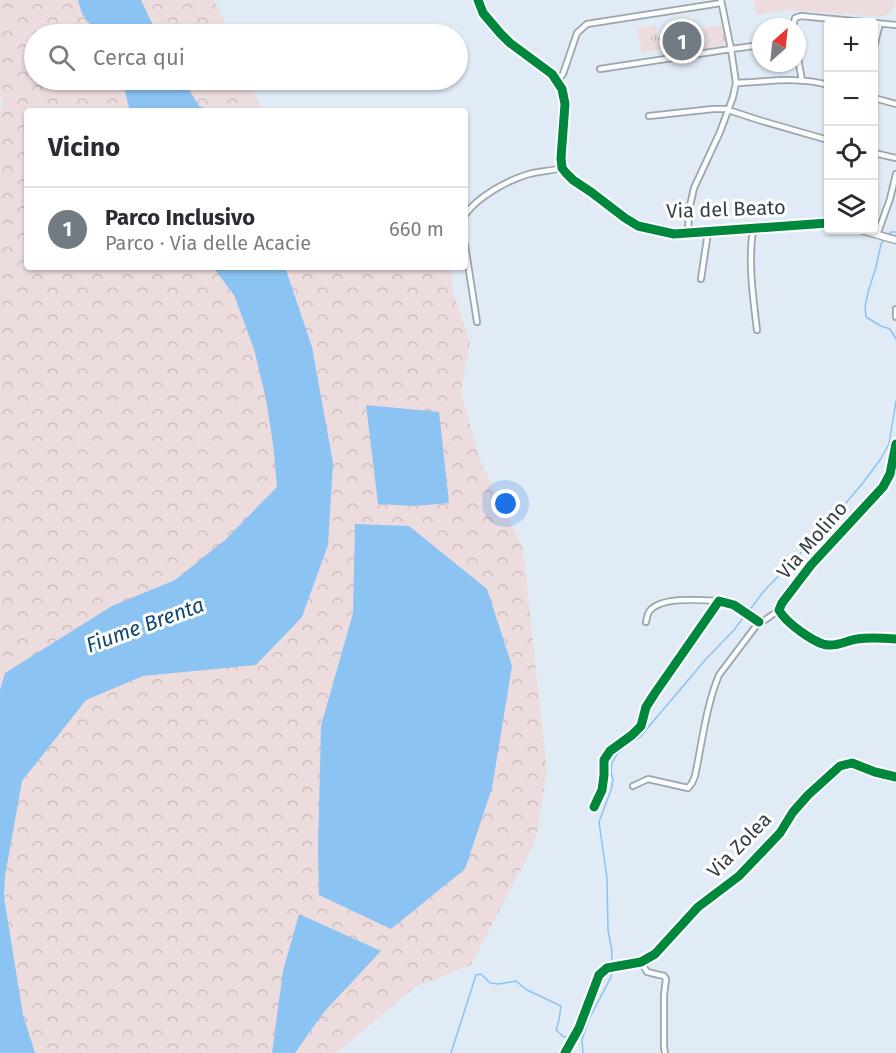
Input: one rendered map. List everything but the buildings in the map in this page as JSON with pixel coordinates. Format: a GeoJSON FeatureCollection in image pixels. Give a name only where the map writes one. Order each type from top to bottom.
{"type":"FeatureCollection","features":[{"type":"Feature","properties":{"kind":"street"},"geometry":{"type":"LineString","coordinates":[[468,211],[478,202],[513,180],[528,174],[562,168],[565,105],[558,80],[510,43],[483,13],[478,0]]}},
{"type":"Feature","properties":{"kind":"street"},"geometry":{"type":"LineString","coordinates":[[558,80],[563,74],[577,33],[587,24],[721,2],[736,83],[733,98],[720,132],[694,188],[689,210],[688,233]]}},
{"type":"Feature","properties":{"kind":"street"},"geometry":{"type":"LineString","coordinates":[[795,18],[801,16],[894,25],[896,17]]}},
{"type":"Feature","properties":{"kind":"street"},"geometry":{"type":"LineString","coordinates":[[600,69],[752,46]]}},
{"type":"Feature","properties":{"kind":"street"},"geometry":{"type":"LineString","coordinates":[[800,72],[802,81]]}},
{"type":"Feature","properties":{"kind":"street"},"geometry":{"type":"LineString","coordinates":[[736,83],[802,81],[824,83]]}},
{"type":"Feature","properties":{"kind":"street"},"geometry":{"type":"LineString","coordinates":[[878,99],[896,104]]}},
{"type":"Feature","properties":{"kind":"street"},"geometry":{"type":"LineString","coordinates":[[649,116],[713,109],[728,111],[824,139]]}},
{"type":"Feature","properties":{"kind":"street"},"geometry":{"type":"LineString","coordinates":[[878,154],[896,158]]}},
{"type":"Feature","properties":{"kind":"street","name":"Via del Beato"},"geometry":{"type":"LineString","coordinates":[[562,168],[573,180],[638,226],[674,234],[824,223]]}},
{"type":"Feature","properties":{"kind":"street"},"geometry":{"type":"LineString","coordinates":[[880,236],[896,174]]}},
{"type":"Feature","properties":{"kind":"street"},"geometry":{"type":"LineString","coordinates":[[753,229],[750,246],[752,294],[757,330]]}},
{"type":"Feature","properties":{"kind":"street"},"geometry":{"type":"LineString","coordinates":[[701,279],[708,232]]}},
{"type":"Feature","properties":{"kind":"street"},"geometry":{"type":"LineString","coordinates":[[874,234],[894,239]]}},
{"type":"Feature","properties":{"kind":"street"},"geometry":{"type":"LineString","coordinates":[[468,264],[477,322]]}},
{"type":"Feature","properties":{"kind":"street"},"geometry":{"type":"LineString","coordinates":[[896,309],[896,317]]}},
{"type":"Feature","properties":{"kind":"street","name":"Via Molino"},"geometry":{"type":"LineString","coordinates":[[896,444],[890,474],[884,487],[799,580],[779,610],[813,640],[829,645],[857,639],[896,639]]}},
{"type":"Feature","properties":{"kind":"street"},"geometry":{"type":"LineString","coordinates":[[890,474],[896,476]]}},
{"type":"Feature","properties":{"kind":"street"},"geometry":{"type":"LineString","coordinates":[[646,622],[648,613],[655,606],[686,599],[734,604],[759,622]]}},
{"type":"Feature","properties":{"kind":"street"},"geometry":{"type":"LineString","coordinates":[[594,807],[602,790],[604,760],[610,751],[640,726],[646,707],[654,693],[719,601]]}},
{"type":"Feature","properties":{"kind":"street"},"geometry":{"type":"LineString","coordinates":[[633,786],[648,779],[688,788],[695,776],[715,685],[724,668],[759,622],[779,610]]}},
{"type":"Feature","properties":{"kind":"street","name":"Via Zolea"},"geometry":{"type":"LineString","coordinates":[[565,1053],[579,1028],[599,975],[607,968],[641,962],[655,954],[698,907],[739,876],[780,833],[808,795],[840,766],[852,763],[889,777],[896,777]]}},
{"type":"Feature","properties":{"kind":"street"},"geometry":{"type":"LineString","coordinates":[[641,962],[646,971],[664,976],[666,979],[665,1053]]}},
{"type":"Feature","properties":{"kind":"green space"},"geometry":{"type":"Polygon","coordinates":[[[0,0],[214,0],[225,24],[24,24],[24,90],[253,90],[261,108],[24,108],[24,270],[451,270],[452,289],[470,342],[461,392],[480,461],[523,549],[547,772],[535,842],[471,965],[415,987],[336,1053],[0,1053],[0,112],[3,105],[0,94],[0,0]]]}},
{"type":"Feature","properties":{"kind":"green space"},"geometry":{"type":"Polygon","coordinates":[[[754,0],[895,0],[895,6],[884,17],[788,10],[756,15],[754,0]]]}},
{"type":"Feature","properties":{"kind":"green space"},"geometry":{"type":"Polygon","coordinates":[[[656,25],[658,37],[722,25],[726,45],[662,56],[660,49],[642,53],[637,28],[656,25]]]}},
{"type":"Feature","properties":{"kind":"water"},"geometry":{"type":"Polygon","coordinates":[[[78,0],[141,0],[152,24],[90,24],[82,14],[78,0]]]}},
{"type":"Feature","properties":{"kind":"water"},"geometry":{"type":"Polygon","coordinates":[[[125,90],[189,90],[199,106],[204,108],[129,108],[125,90]]]}},
{"type":"Feature","properties":{"kind":"water","name":"Fiume Brenta"},"geometry":{"type":"Polygon","coordinates":[[[215,270],[286,270],[312,347],[333,463],[328,545],[302,617],[256,665],[143,676],[86,700],[22,781],[5,876],[4,897],[23,1015],[35,1053],[0,1053],[0,690],[5,673],[112,606],[175,580],[225,540],[277,487],[266,399],[254,349],[234,295],[215,270]]]}},
{"type":"Feature","properties":{"kind":"water"},"geometry":{"type":"Polygon","coordinates":[[[366,405],[439,412],[449,503],[414,506],[378,504],[366,405]]]}},
{"type":"Feature","properties":{"kind":"water"},"geometry":{"type":"Polygon","coordinates":[[[355,524],[409,526],[487,589],[512,666],[492,788],[465,869],[391,929],[319,895],[321,726],[353,613],[355,524]]]}},
{"type":"Feature","properties":{"kind":"water"},"geometry":{"type":"Polygon","coordinates":[[[299,914],[381,951],[324,1012],[295,1053],[272,1053],[283,971],[299,914]]]}},
{"type":"Feature","properties":{"kind":"waterway"},"geometry":{"type":"LineString","coordinates":[[887,236],[891,232],[896,232]]}},
{"type":"Feature","properties":{"kind":"waterway"},"geometry":{"type":"LineString","coordinates":[[884,240],[865,306],[866,317],[890,329],[896,339]]}},
{"type":"Feature","properties":{"kind":"waterway"},"geometry":{"type":"LineString","coordinates":[[748,612],[764,591],[823,530],[880,460],[889,444],[896,401]]}},
{"type":"Feature","properties":{"kind":"waterway"},"geometry":{"type":"LineString","coordinates":[[583,1053],[582,1040],[588,1021],[611,977],[612,951],[608,930],[607,878],[599,822],[611,790],[612,763],[617,754],[640,737],[745,615]]}},
{"type":"Feature","properties":{"kind":"waterway"},"geometry":{"type":"LineString","coordinates":[[451,1053],[476,975],[481,974],[490,983],[516,981],[527,990],[561,1006],[556,1030],[564,1037],[568,1037]]}},
{"type":"Feature","properties":{"kind":"cycle path"},"geometry":{"type":"LineString","coordinates":[[478,0],[483,13],[500,33],[552,74],[562,89],[565,104],[562,168],[573,180],[625,218],[638,226],[674,234],[824,223]]}},
{"type":"Feature","properties":{"kind":"cycle path"},"geometry":{"type":"LineString","coordinates":[[896,444],[890,474],[883,487],[811,565],[779,610],[801,632],[823,644],[836,645],[867,638],[896,639]]}},
{"type":"Feature","properties":{"kind":"cycle path"},"geometry":{"type":"LineString","coordinates":[[594,807],[602,790],[604,760],[610,751],[641,726],[646,707],[719,601],[734,605],[759,622]]}},
{"type":"Feature","properties":{"kind":"cycle path"},"geometry":{"type":"LineString","coordinates":[[565,1053],[579,1028],[599,975],[607,968],[641,962],[655,954],[698,907],[739,876],[780,833],[793,812],[808,795],[840,766],[852,763],[896,777]]}},
{"type":"Feature","properties":{"kind":"place","name":"Parco Inclusivo"},"geometry":{"type":"Point","coordinates":[682,41]}}]}
